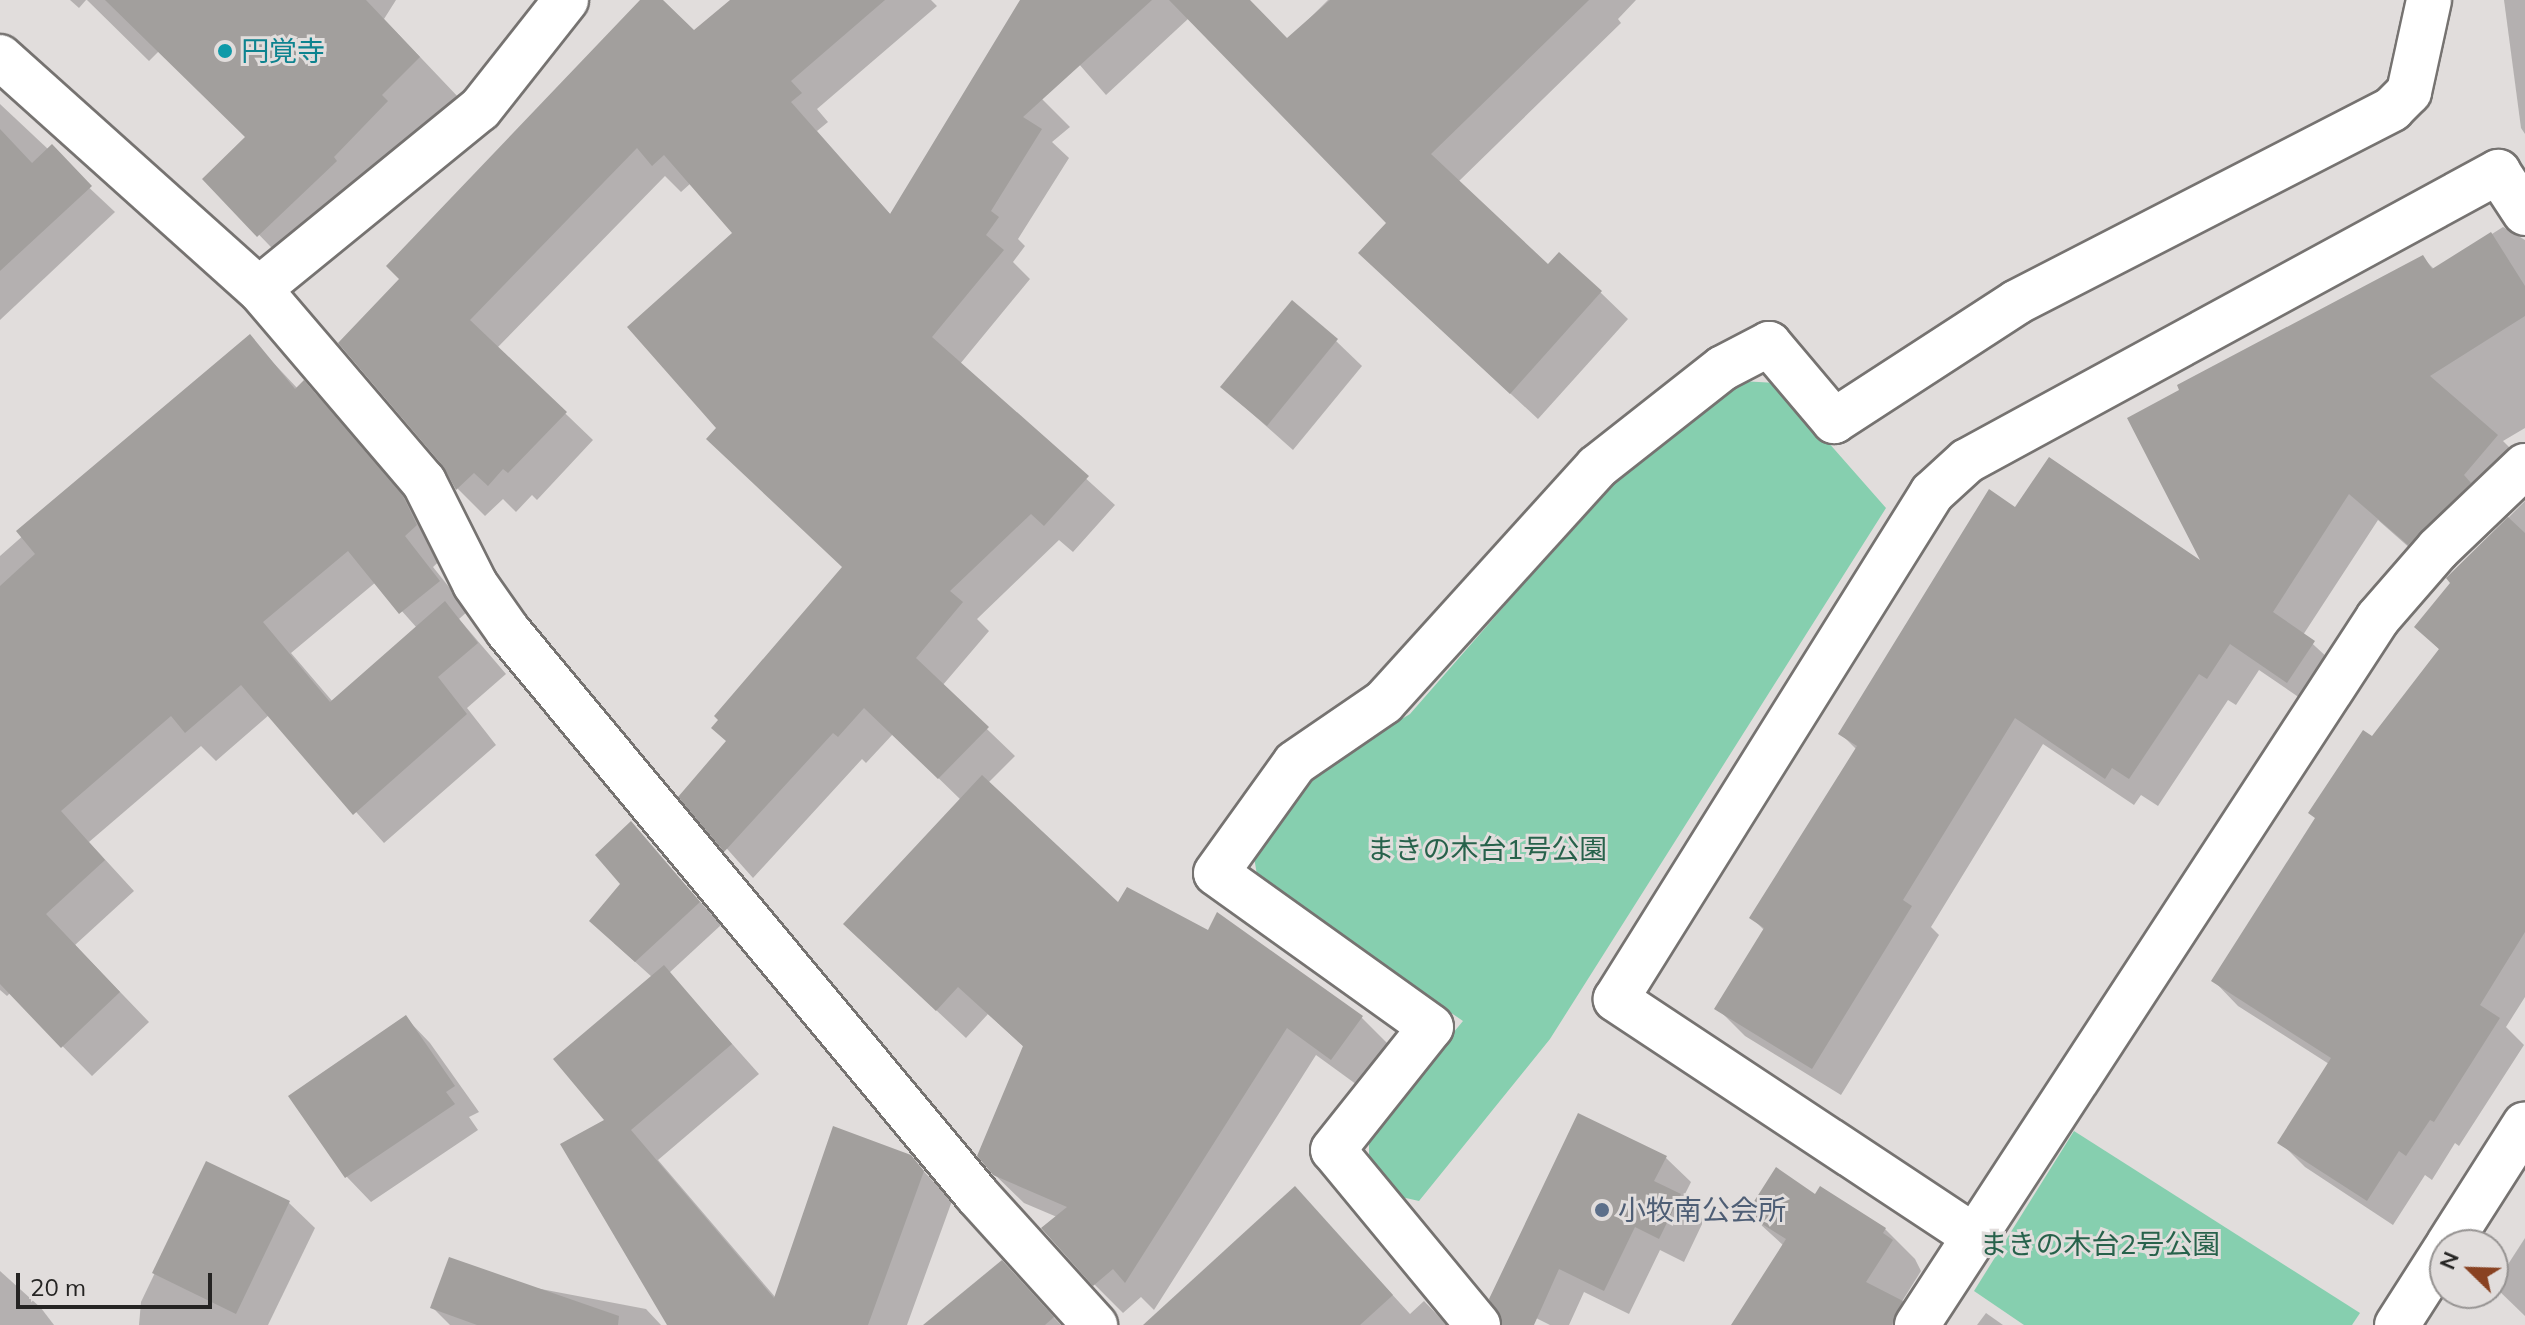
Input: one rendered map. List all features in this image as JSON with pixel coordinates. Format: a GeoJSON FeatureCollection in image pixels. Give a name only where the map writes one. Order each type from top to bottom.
{"type":"FeatureCollection","features":[{"type":"Feature","properties":{"kind":"street"},"geometry":{"type":"LineString","coordinates":[[259,289],[480,109],[566,0]]}},
{"type":"Feature","properties":{"kind":"street"},"geometry":{"type":"LineString","coordinates":[[1478,1325],[1333,1150],[1431,1027],[1216,873],[1277,788],[1295,763],[1384,702],[1597,467],[1723,368],[1769,344],[1834,421],[2017,302],[2392,109],[2409,92],[2429,0]]}},
{"type":"Feature","properties":{"kind":"street"},"geometry":{"type":"LineString","coordinates":[[0,57],[259,289],[424,482],[475,584],[508,631],[977,1195],[1095,1325]]}},
{"type":"Feature","properties":{"kind":"street"},"geometry":{"type":"LineString","coordinates":[[1975,1237],[1616,999],[1932,493],[1967,461],[2498,172],[2525,213]]}},
{"type":"Feature","properties":{"kind":"street"},"geometry":{"type":"LineString","coordinates":[[1917,1325],[2369,631],[2438,549],[2525,466]]}},
{"type":"Feature","properties":{"kind":"street"},"geometry":{"type":"LineString","coordinates":[[2458,1229],[2525,1124]]}},
{"type":"Feature","properties":{"kind":"street"},"geometry":{"type":"LineString","coordinates":[[2397,1325],[2429,1275]]}},
{"type":"Feature","properties":{"kind":"green space","name":"まきの木台1号公園"},"geometry":{"type":"Polygon","coordinates":[[[1741,381],[1776,383],[1886,508],[1550,1039],[1419,1201],[1397,1196],[1369,1163],[1369,1134],[1463,1021],[1258,881],[1254,857],[1311,774],[1410,714],[1610,485],[1741,381]]]}},
{"type":"Feature","properties":{"kind":"green space","name":"まきの木台2号公園"},"geometry":{"type":"Polygon","coordinates":[[[2074,1131],[2360,1313],[2352,1325],[2024,1325],[1974,1291],[2074,1131]]]}},
{"type":"Feature","properties":{"kind":"building"},"geometry":{"type":"Polygon","coordinates":[[[105,0],[366,0],[420,57],[382,95],[388,101],[334,157],[337,161],[257,237],[202,179],[245,137],[105,0]]]}},
{"type":"Feature","properties":{"kind":"building"},"geometry":{"type":"Polygon","coordinates":[[[640,0],[663,0],[694,30],[730,0],[885,0],[791,81],[802,93],[791,102],[890,214],[1020,0],[1152,0],[1023,117],[1042,129],[991,211],[999,217],[986,235],[1004,250],[932,337],[1089,476],[1044,526],[1031,514],[950,591],[963,602],[916,658],[989,727],[938,779],[864,708],[838,737],[833,733],[724,852],[678,797],[726,741],[711,728],[718,720],[714,716],[842,567],[706,439],[716,428],[627,327],[732,233],[664,155],[652,166],[637,148],[470,320],[567,412],[508,473],[503,469],[488,486],[474,473],[456,490],[443,466],[338,343],[399,279],[386,266],[640,0]]]}},
{"type":"Feature","properties":{"kind":"building"},"geometry":{"type":"Polygon","coordinates":[[[1169,0],[1250,0],[1287,38],[1330,0],[1589,0],[1431,154],[1548,264],[1559,252],[1602,291],[1510,394],[1358,253],[1386,223],[1169,0]]]}},
{"type":"Feature","properties":{"kind":"building"},"geometry":{"type":"Polygon","coordinates":[[[0,129],[32,163],[52,144],[92,186],[0,271],[0,129]]]}},
{"type":"Feature","properties":{"kind":"building"},"geometry":{"type":"Polygon","coordinates":[[[2491,232],[2525,286],[2525,316],[2430,376],[2498,435],[2464,475],[2471,483],[2408,545],[2349,494],[2273,612],[2315,641],[2287,683],[2230,644],[2207,679],[2199,674],[2129,779],[2112,768],[2105,779],[2015,718],[1903,900],[1912,906],[1812,1069],[1714,1009],[1764,928],[1749,918],[1857,746],[1838,734],[1989,489],[2015,507],[2049,457],[2200,560],[2127,418],[2179,390],[2177,385],[2423,255],[2432,269],[2491,232]]]}},
{"type":"Feature","properties":{"kind":"building"},"geometry":{"type":"Polygon","coordinates":[[[1292,300],[1338,339],[1267,426],[1220,387],[1292,300]]]}},
{"type":"Feature","properties":{"kind":"building"},"geometry":{"type":"Polygon","coordinates":[[[250,334],[295,389],[304,380],[403,496],[417,525],[405,536],[440,581],[399,614],[348,551],[263,622],[330,702],[445,601],[478,643],[438,677],[467,714],[353,815],[241,685],[185,733],[171,716],[61,811],[105,860],[46,914],[120,992],[61,1048],[0,984],[0,586],[35,554],[16,531],[250,334]]]}},
{"type":"Feature","properties":{"kind":"building"},"geometry":{"type":"Polygon","coordinates":[[[2508,517],[2525,533],[2525,932],[2480,1005],[2500,1018],[2434,1122],[2430,1120],[2406,1156],[2399,1151],[2367,1201],[2277,1143],[2331,1058],[2211,981],[2315,818],[2308,813],[2363,730],[2372,736],[2439,649],[2414,627],[2450,583],[2446,578],[2508,517]]]}},
{"type":"Feature","properties":{"kind":"building"},"geometry":{"type":"Polygon","coordinates":[[[982,775],[1118,902],[1127,887],[1208,930],[1217,912],[1363,1016],[1331,1060],[1287,1028],[1125,1283],[1113,1269],[1093,1286],[1041,1228],[1067,1207],[993,1175],[977,1156],[1023,1046],[958,987],[936,1011],[843,924],[982,775]]]}},
{"type":"Feature","properties":{"kind":"building"},"geometry":{"type":"Polygon","coordinates":[[[631,821],[700,902],[635,962],[589,921],[620,884],[595,855],[631,821]]]}},
{"type":"Feature","properties":{"kind":"building"},"geometry":{"type":"Polygon","coordinates":[[[664,965],[732,1044],[631,1130],[774,1298],[833,1126],[911,1155],[924,1171],[868,1325],[667,1325],[560,1144],[604,1120],[553,1059],[664,965]]]}},
{"type":"Feature","properties":{"kind":"building"},"geometry":{"type":"Polygon","coordinates":[[[406,1015],[455,1086],[446,1092],[455,1104],[345,1178],[288,1096],[406,1015]]]}},
{"type":"Feature","properties":{"kind":"building","name":"小牧南公会所"},"geometry":{"type":"Polygon","coordinates":[[[1578,1113],[1667,1156],[1654,1181],[1681,1194],[1659,1239],[1635,1227],[1604,1291],[1559,1269],[1534,1325],[1502,1325],[1489,1299],[1578,1113]]]}},
{"type":"Feature","properties":{"kind":"building"},"geometry":{"type":"Polygon","coordinates":[[[206,1161],[290,1201],[236,1314],[152,1273],[206,1161]]]}},
{"type":"Feature","properties":{"kind":"building"},"geometry":{"type":"Polygon","coordinates":[[[1776,1167],[1815,1194],[1820,1186],[1886,1228],[1883,1233],[1893,1240],[1866,1282],[1903,1301],[1892,1325],[1731,1325],[1786,1239],[1746,1214],[1776,1167]]]}},
{"type":"Feature","properties":{"kind":"building"},"geometry":{"type":"Polygon","coordinates":[[[1295,1186],[1393,1295],[1360,1325],[1143,1325],[1295,1186]]]}},
{"type":"Feature","properties":{"kind":"building"},"geometry":{"type":"Polygon","coordinates":[[[449,1257],[619,1316],[618,1325],[477,1325],[430,1308],[449,1257]]]}},
{"type":"Feature","properties":{"kind":"building"},"geometry":{"type":"Polygon","coordinates":[[[1002,1260],[1054,1317],[1045,1325],[923,1325],[1002,1260]]]}},
{"type":"Feature","properties":{"kind":"place","name":"円覚寺"},"geometry":{"type":"Point","coordinates":[225,51]}},
{"type":"Feature","properties":{"kind":"place","name":"小牧南公会所"},"geometry":{"type":"Point","coordinates":[1602,1210]}}]}
